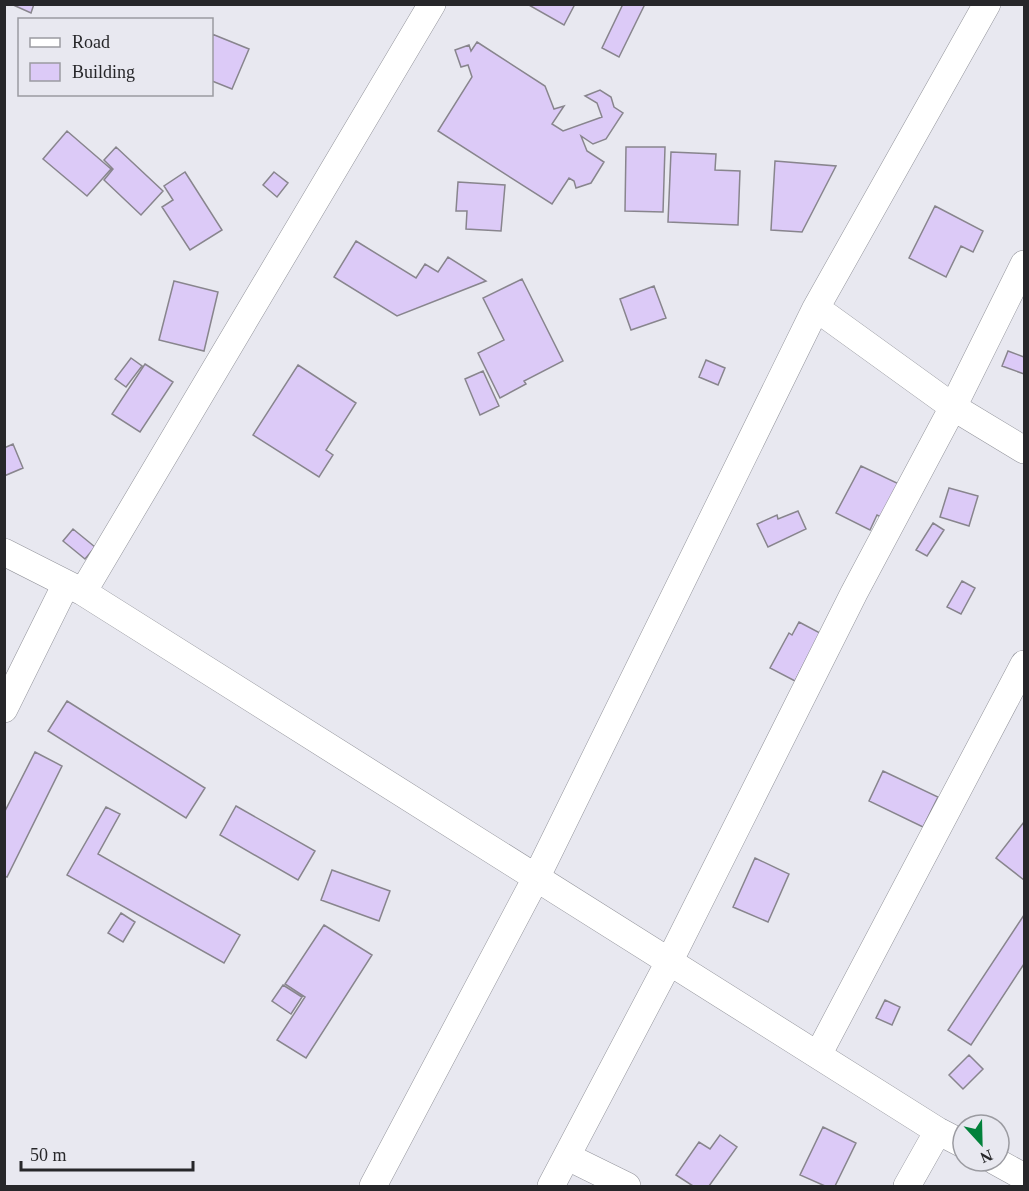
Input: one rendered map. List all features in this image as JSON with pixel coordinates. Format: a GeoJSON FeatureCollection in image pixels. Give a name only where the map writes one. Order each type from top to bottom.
{"type":"FeatureCollection","features":[{"type":"Feature","properties":{"kind":"street"},"geometry":{"type":"LineString","coordinates":[[4,709],[75,588],[432,4]]}},
{"type":"Feature","properties":{"kind":"street"},"geometry":{"type":"LineString","coordinates":[[373,1186],[536,878],[816,308],[987,4]]}},
{"type":"Feature","properties":{"kind":"street"},"geometry":{"type":"LineString","coordinates":[[551,1186],[669,962],[854,593],[1022,275]]}},
{"type":"Feature","properties":{"kind":"street"},"geometry":{"type":"LineString","coordinates":[[816,308],[953,407],[1024,450]]}},
{"type":"Feature","properties":{"kind":"street"},"geometry":{"type":"LineString","coordinates":[[4,552],[75,588],[951,1138]]}},
{"type":"Feature","properties":{"kind":"street"},"geometry":{"type":"LineString","coordinates":[[818,1055],[1016,700],[1024,664]]}},
{"type":"Feature","properties":{"kind":"street"},"geometry":{"type":"LineString","coordinates":[[907,1186],[938,1131]]}},
{"type":"Feature","properties":{"kind":"street"},"geometry":{"type":"LineString","coordinates":[[568,1157],[627,1186]]}},
{"type":"Feature","properties":{"kind":"building"},"geometry":{"type":"Polygon","coordinates":[[[11,4],[34,4],[31,13],[11,4]]]}},
{"type":"Feature","properties":{"kind":"building"},"geometry":{"type":"Polygon","coordinates":[[[527,4],[575,4],[564,25],[527,4]]]}},
{"type":"Feature","properties":{"kind":"building"},"geometry":{"type":"Polygon","coordinates":[[[623,4],[645,4],[619,57],[602,48],[623,4]]]}},
{"type":"Feature","properties":{"kind":"building"},"geometry":{"type":"Polygon","coordinates":[[[213,34],[249,49],[232,89],[213,81],[213,34]]]}},
{"type":"Feature","properties":{"kind":"building"},"geometry":{"type":"Polygon","coordinates":[[[477,42],[545,86],[554,109],[564,106],[552,124],[563,131],[602,117],[597,103],[585,96],[600,90],[611,97],[614,107],[623,113],[606,139],[593,144],[581,136],[587,151],[604,162],[591,183],[576,188],[574,181],[569,178],[552,204],[438,131],[472,77],[468,65],[461,67],[455,50],[469,45],[471,51],[477,42]]]}},
{"type":"Feature","properties":{"kind":"building"},"geometry":{"type":"Polygon","coordinates":[[[67,131],[111,169],[87,196],[43,159],[67,131]]]}},
{"type":"Feature","properties":{"kind":"building"},"geometry":{"type":"Polygon","coordinates":[[[116,147],[163,191],[141,215],[104,180],[113,169],[104,160],[116,147]]]}},
{"type":"Feature","properties":{"kind":"building"},"geometry":{"type":"Polygon","coordinates":[[[626,147],[665,147],[663,212],[625,211],[626,147]]]}},
{"type":"Feature","properties":{"kind":"building"},"geometry":{"type":"Polygon","coordinates":[[[671,152],[716,154],[715,170],[740,171],[738,225],[668,222],[671,152]]]}},
{"type":"Feature","properties":{"kind":"building"},"geometry":{"type":"Polygon","coordinates":[[[775,161],[836,166],[802,232],[771,230],[775,161]]]}},
{"type":"Feature","properties":{"kind":"building"},"geometry":{"type":"Polygon","coordinates":[[[185,172],[222,230],[190,250],[162,207],[173,200],[164,186],[185,172]]]}},
{"type":"Feature","properties":{"kind":"building"},"geometry":{"type":"Polygon","coordinates":[[[274,172],[288,183],[277,197],[263,185],[274,172]]]}},
{"type":"Feature","properties":{"kind":"building"},"geometry":{"type":"Polygon","coordinates":[[[458,182],[505,185],[501,231],[466,229],[467,211],[456,211],[458,182]]]}},
{"type":"Feature","properties":{"kind":"building"},"geometry":{"type":"Polygon","coordinates":[[[935,206],[983,231],[973,252],[961,246],[946,277],[909,258],[935,206]]]}},
{"type":"Feature","properties":{"kind":"building"},"geometry":{"type":"Polygon","coordinates":[[[356,241],[416,278],[425,264],[438,272],[448,257],[486,281],[397,316],[334,277],[356,241]]]}},
{"type":"Feature","properties":{"kind":"building"},"geometry":{"type":"Polygon","coordinates":[[[522,279],[563,361],[524,381],[526,384],[500,398],[478,353],[504,340],[483,298],[522,279]]]}},
{"type":"Feature","properties":{"kind":"building"},"geometry":{"type":"Polygon","coordinates":[[[174,281],[218,292],[204,351],[159,340],[174,281]]]}},
{"type":"Feature","properties":{"kind":"building"},"geometry":{"type":"Polygon","coordinates":[[[654,286],[666,318],[631,330],[620,299],[654,286]]]}},
{"type":"Feature","properties":{"kind":"building"},"geometry":{"type":"Polygon","coordinates":[[[1008,351],[1024,357],[1024,374],[1002,366],[1008,351]]]}},
{"type":"Feature","properties":{"kind":"building"},"geometry":{"type":"Polygon","coordinates":[[[131,358],[142,366],[126,387],[115,379],[131,358]]]}},
{"type":"Feature","properties":{"kind":"building"},"geometry":{"type":"Polygon","coordinates":[[[706,360],[725,368],[718,385],[699,377],[706,360]]]}},
{"type":"Feature","properties":{"kind":"building"},"geometry":{"type":"Polygon","coordinates":[[[145,364],[173,382],[140,432],[112,414],[145,364]]]}},
{"type":"Feature","properties":{"kind":"building"},"geometry":{"type":"Polygon","coordinates":[[[298,365],[356,403],[326,450],[333,455],[319,477],[253,435],[298,365]]]}},
{"type":"Feature","properties":{"kind":"building"},"geometry":{"type":"Polygon","coordinates":[[[483,371],[499,406],[480,415],[465,379],[483,371]]]}},
{"type":"Feature","properties":{"kind":"building"},"geometry":{"type":"Polygon","coordinates":[[[13,444],[23,468],[4,476],[4,448],[13,444]]]}},
{"type":"Feature","properties":{"kind":"building"},"geometry":{"type":"Polygon","coordinates":[[[861,466],[899,484],[883,518],[877,515],[870,530],[836,513],[861,466]]]}},
{"type":"Feature","properties":{"kind":"building"},"geometry":{"type":"Polygon","coordinates":[[[949,488],[978,496],[969,526],[940,517],[949,488]]]}},
{"type":"Feature","properties":{"kind":"building"},"geometry":{"type":"Polygon","coordinates":[[[798,511],[806,529],[768,547],[757,524],[777,515],[778,519],[798,511]]]}},
{"type":"Feature","properties":{"kind":"building"},"geometry":{"type":"Polygon","coordinates":[[[933,523],[944,530],[927,556],[916,550],[933,523]]]}},
{"type":"Feature","properties":{"kind":"building"},"geometry":{"type":"Polygon","coordinates":[[[73,529],[95,547],[85,559],[63,541],[73,529]]]}},
{"type":"Feature","properties":{"kind":"building"},"geometry":{"type":"Polygon","coordinates":[[[962,581],[975,588],[961,614],[947,607],[962,581]]]}},
{"type":"Feature","properties":{"kind":"building"},"geometry":{"type":"Polygon","coordinates":[[[799,622],[820,633],[795,681],[770,668],[789,633],[792,635],[799,622]]]}},
{"type":"Feature","properties":{"kind":"building"},"geometry":{"type":"Polygon","coordinates":[[[67,701],[205,788],[186,818],[48,731],[67,701]]]}},
{"type":"Feature","properties":{"kind":"building"},"geometry":{"type":"Polygon","coordinates":[[[35,752],[62,766],[7,877],[4,876],[4,813],[35,752]]]}},
{"type":"Feature","properties":{"kind":"building"},"geometry":{"type":"Polygon","coordinates":[[[883,771],[938,797],[923,827],[869,801],[883,771]]]}},
{"type":"Feature","properties":{"kind":"building"},"geometry":{"type":"Polygon","coordinates":[[[236,806],[315,851],[298,880],[220,835],[236,806]]]}},
{"type":"Feature","properties":{"kind":"building"},"geometry":{"type":"Polygon","coordinates":[[[106,807],[120,814],[98,854],[240,935],[224,963],[67,875],[106,807]]]}},
{"type":"Feature","properties":{"kind":"building"},"geometry":{"type":"Polygon","coordinates":[[[1024,822],[1024,880],[996,858],[1024,822]]]}},
{"type":"Feature","properties":{"kind":"building"},"geometry":{"type":"Polygon","coordinates":[[[755,858],[789,874],[768,922],[733,907],[755,858]]]}},
{"type":"Feature","properties":{"kind":"building"},"geometry":{"type":"Polygon","coordinates":[[[332,870],[390,891],[379,921],[321,900],[332,870]]]}},
{"type":"Feature","properties":{"kind":"building"},"geometry":{"type":"Polygon","coordinates":[[[121,913],[135,922],[123,942],[108,933],[121,913]]]}},
{"type":"Feature","properties":{"kind":"building"},"geometry":{"type":"Polygon","coordinates":[[[1024,915],[1024,964],[971,1045],[948,1030],[1024,915]]]}},
{"type":"Feature","properties":{"kind":"building"},"geometry":{"type":"Polygon","coordinates":[[[324,925],[372,955],[306,1058],[277,1040],[305,997],[285,984],[324,925]]]}},
{"type":"Feature","properties":{"kind":"building"},"geometry":{"type":"Polygon","coordinates":[[[283,985],[302,997],[291,1014],[272,1001],[283,985]]]}},
{"type":"Feature","properties":{"kind":"building"},"geometry":{"type":"Polygon","coordinates":[[[885,1000],[900,1007],[892,1025],[876,1018],[885,1000]]]}},
{"type":"Feature","properties":{"kind":"building"},"geometry":{"type":"Polygon","coordinates":[[[969,1055],[983,1069],[963,1089],[949,1075],[969,1055]]]}},
{"type":"Feature","properties":{"kind":"building"},"geometry":{"type":"Polygon","coordinates":[[[823,1127],[856,1143],[835,1186],[825,1186],[800,1175],[823,1127]]]}},
{"type":"Feature","properties":{"kind":"building"},"geometry":{"type":"Polygon","coordinates":[[[720,1135],[737,1147],[709,1186],[693,1186],[676,1175],[699,1142],[710,1149],[720,1135]]]}}]}
